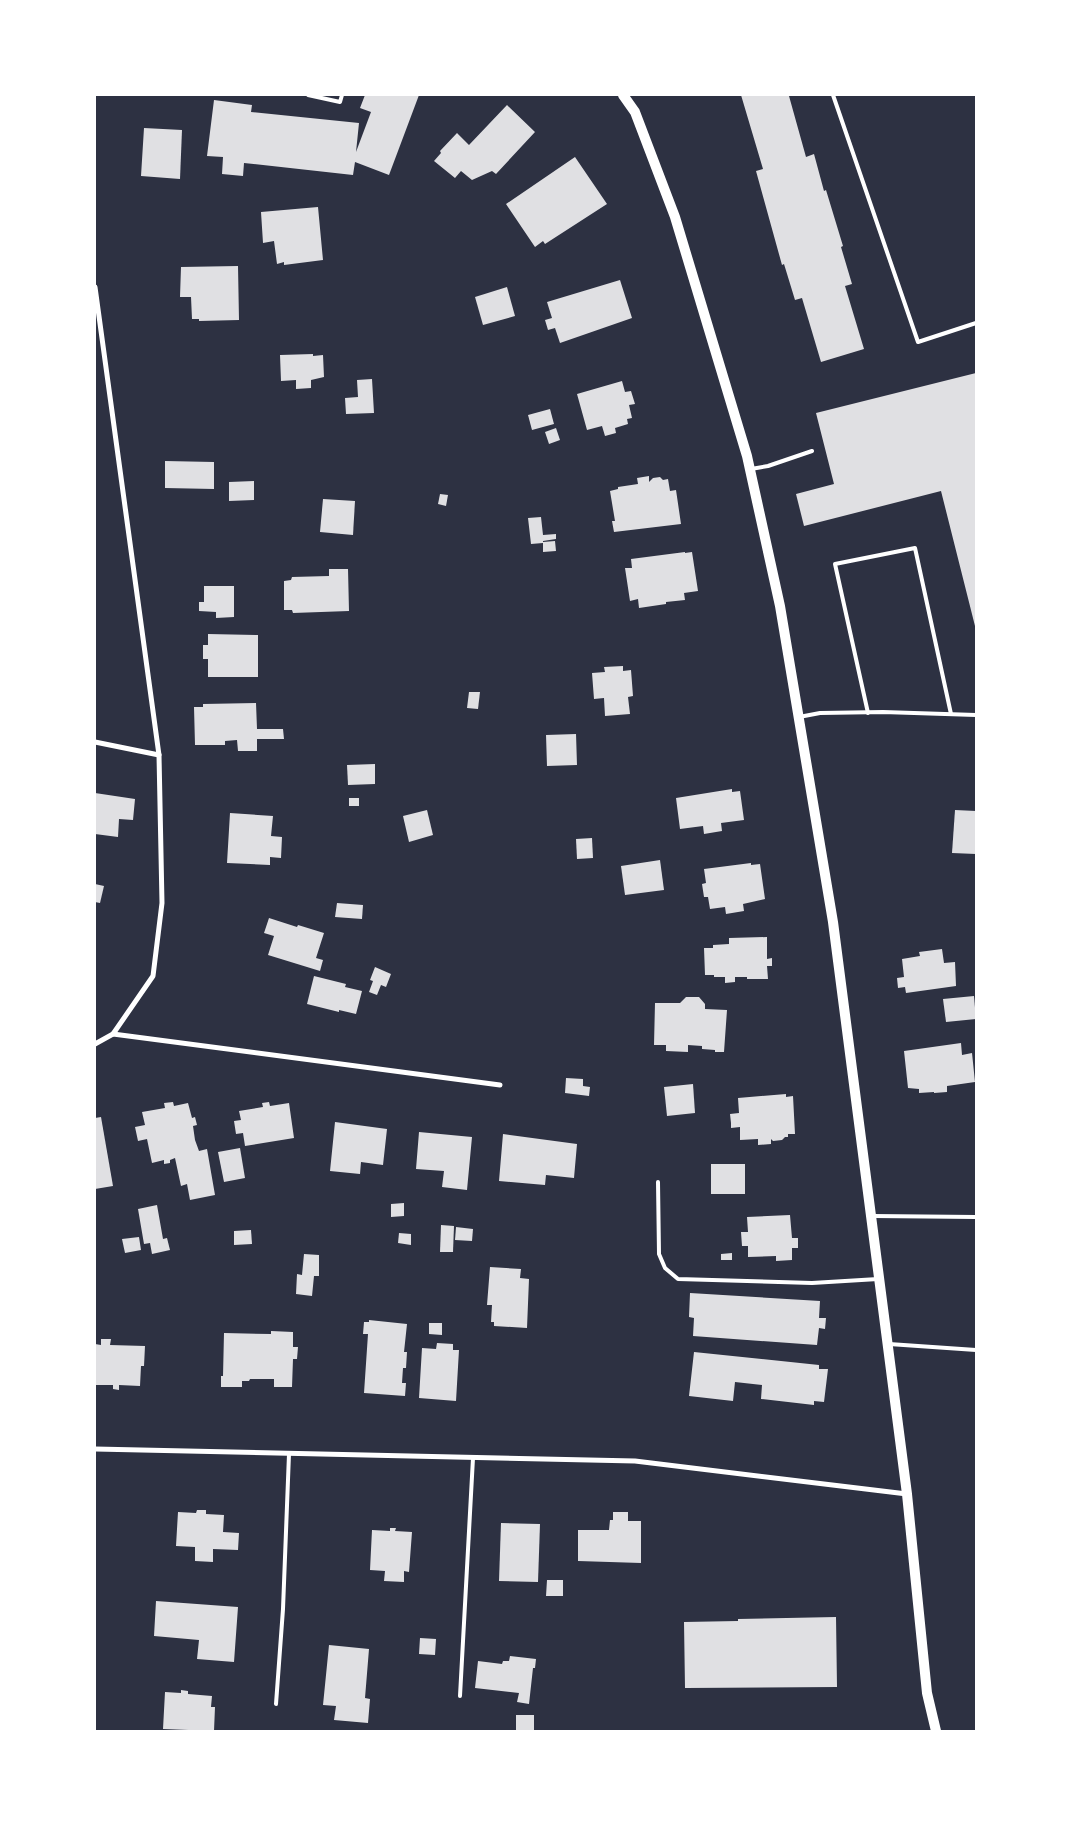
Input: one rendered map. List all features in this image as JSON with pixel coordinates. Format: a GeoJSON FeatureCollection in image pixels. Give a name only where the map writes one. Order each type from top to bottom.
{"type":"FeatureCollection","features":[{"type":"Feature","properties":{"kind":"main road"},"geometry":{"type":"LineString","coordinates":[[623,95],[635,112],[675,218],[747,456],[780,606],[830,894],[907,1494],[927,1692],[936,1731]]}},
{"type":"Feature","properties":{"kind":"street"},"geometry":{"type":"LineString","coordinates":[[95,287],[159,755],[162,903],[152,976],[113,1034],[95,1044]]}},
{"type":"Feature","properties":{"kind":"street"},"geometry":{"type":"LineString","coordinates":[[95,742],[159,755]]}},
{"type":"Feature","properties":{"kind":"street"},"geometry":{"type":"LineString","coordinates":[[113,1034],[500,1085]]}},
{"type":"Feature","properties":{"kind":"street"},"geometry":{"type":"LineString","coordinates":[[95,1449],[635,1461],[907,1494]]}},
{"type":"Feature","properties":{"kind":"lane"},"geometry":{"type":"LineString","coordinates":[[308,95],[340,102],[342,95]]}},
{"type":"Feature","properties":{"kind":"lane"},"geometry":{"type":"LineString","coordinates":[[833,95],[918,342],[976,323]]}},
{"type":"Feature","properties":{"kind":"lane"},"geometry":{"type":"LineString","coordinates":[[749,469],[768,466],[812,451]]}},
{"type":"Feature","properties":{"kind":"lane"},"geometry":{"type":"LineString","coordinates":[[868,713],[836,564],[914,548],[951,714]]}},
{"type":"Feature","properties":{"kind":"lane"},"geometry":{"type":"LineString","coordinates":[[799,717],[820,713],[976,715]]}},
{"type":"Feature","properties":{"kind":"lane"},"geometry":{"type":"LineString","coordinates":[[658,1182],[659,1254],[665,1268],[678,1279],[812,1283],[878,1279]]}},
{"type":"Feature","properties":{"kind":"lane"},"geometry":{"type":"LineString","coordinates":[[871,1216],[976,1217]]}},
{"type":"Feature","properties":{"kind":"lane"},"geometry":{"type":"LineString","coordinates":[[887,1344],[976,1350]]}},
{"type":"Feature","properties":{"kind":"lane"},"geometry":{"type":"LineString","coordinates":[[276,1704],[283,1609],[289,1454]]}},
{"type":"Feature","properties":{"kind":"lane"},"geometry":{"type":"LineString","coordinates":[[460,1696],[473,1458]]}},
{"type":"Feature","properties":{"kind":"building"},"geometry":{"type":"Polygon","coordinates":[[[365,95],[419,95],[389,175],[355,162],[353,175],[244,163],[243,176],[222,174],[223,157],[207,156],[214,100],[252,105],[251,112],[359,123],[356,152],[371,112],[360,108],[365,95]]]}},
{"type":"Feature","properties":{"kind":"building"},"geometry":{"type":"Polygon","coordinates":[[[741,95],[789,96],[806,157],[814,154],[824,191],[826,190],[843,246],[841,247],[852,284],[845,286],[864,349],[821,362],[802,298],[795,300],[784,264],[782,265],[756,171],[763,169],[741,95]]]}},
{"type":"Feature","properties":{"kind":"building"},"geometry":{"type":"Polygon","coordinates":[[[507,105],[535,132],[496,174],[492,171],[472,180],[461,171],[455,178],[434,161],[441,153],[440,151],[457,133],[469,145],[507,105]]]}},
{"type":"Feature","properties":{"kind":"building"},"geometry":{"type":"Polygon","coordinates":[[[144,128],[182,130],[180,179],[141,176],[144,128]]]}},
{"type":"Feature","properties":{"kind":"building"},"geometry":{"type":"Polygon","coordinates":[[[575,157],[607,204],[545,244],[543,241],[535,247],[506,204],[575,157]]]}},
{"type":"Feature","properties":{"kind":"building"},"geometry":{"type":"Polygon","coordinates":[[[318,207],[323,260],[284,265],[284,262],[277,264],[274,241],[263,243],[261,212],[318,207]]]}},
{"type":"Feature","properties":{"kind":"building"},"geometry":{"type":"Polygon","coordinates":[[[238,266],[239,320],[199,321],[199,319],[192,319],[191,297],[180,297],[181,267],[238,266]]]}},
{"type":"Feature","properties":{"kind":"building"},"geometry":{"type":"Polygon","coordinates":[[[620,280],[632,318],[560,343],[555,328],[548,330],[545,320],[552,318],[547,302],[620,280]]]}},
{"type":"Feature","properties":{"kind":"building"},"geometry":{"type":"Polygon","coordinates":[[[507,287],[515,316],[483,325],[475,297],[507,287]]]}},
{"type":"Feature","properties":{"kind":"building"},"geometry":{"type":"Polygon","coordinates":[[[313,354],[313,356],[323,355],[324,377],[311,380],[311,388],[296,389],[296,380],[281,381],[280,355],[313,354]]]}},
{"type":"Feature","properties":{"kind":"building"},"geometry":{"type":"Polygon","coordinates":[[[976,373],[975,626],[941,491],[804,526],[796,494],[834,484],[816,413],[976,373]]]}},
{"type":"Feature","properties":{"kind":"building"},"geometry":{"type":"Polygon","coordinates":[[[372,379],[374,413],[346,414],[345,398],[358,397],[357,380],[372,379]]]}},
{"type":"Feature","properties":{"kind":"building"},"geometry":{"type":"Polygon","coordinates":[[[622,381],[625,392],[631,391],[635,404],[629,405],[632,418],[627,419],[628,424],[615,428],[616,433],[605,436],[602,426],[587,430],[577,394],[622,381]]]}},
{"type":"Feature","properties":{"kind":"building"},"geometry":{"type":"Polygon","coordinates":[[[550,409],[554,424],[532,430],[528,415],[550,409]]]}},
{"type":"Feature","properties":{"kind":"building"},"geometry":{"type":"Polygon","coordinates":[[[556,428],[560,440],[549,444],[545,432],[556,428]]]}},
{"type":"Feature","properties":{"kind":"building"},"geometry":{"type":"Polygon","coordinates":[[[165,461],[214,462],[214,489],[165,488],[165,461]]]}},
{"type":"Feature","properties":{"kind":"building"},"geometry":{"type":"Polygon","coordinates":[[[649,476],[649,482],[653,478],[668,479],[670,491],[676,490],[681,524],[614,532],[612,521],[615,521],[610,491],[618,489],[618,487],[638,484],[637,478],[649,476]]]}},
{"type":"Feature","properties":{"kind":"building"},"geometry":{"type":"Polygon","coordinates":[[[254,481],[254,500],[229,501],[229,482],[254,481]]]}},
{"type":"Feature","properties":{"kind":"building"},"geometry":{"type":"Polygon","coordinates":[[[440,494],[448,495],[446,506],[438,504],[440,494]]]}},
{"type":"Feature","properties":{"kind":"building"},"geometry":{"type":"Polygon","coordinates":[[[323,499],[355,501],[353,535],[320,532],[323,499]]]}},
{"type":"Feature","properties":{"kind":"building"},"geometry":{"type":"Polygon","coordinates":[[[541,517],[543,535],[556,534],[556,539],[543,542],[555,541],[556,551],[543,552],[543,543],[531,544],[528,518],[541,517]]]}},
{"type":"Feature","properties":{"kind":"building"},"geometry":{"type":"Polygon","coordinates":[[[692,552],[698,591],[684,593],[685,600],[639,608],[638,599],[630,601],[625,568],[632,568],[631,559],[692,552]]]}},
{"type":"Feature","properties":{"kind":"building"},"geometry":{"type":"Polygon","coordinates":[[[329,569],[348,569],[349,611],[293,613],[292,610],[284,610],[284,581],[291,580],[292,577],[329,576],[329,569]]]}},
{"type":"Feature","properties":{"kind":"building"},"geometry":{"type":"Polygon","coordinates":[[[204,586],[234,586],[234,617],[216,618],[216,612],[199,611],[199,602],[204,602],[204,586]]]}},
{"type":"Feature","properties":{"kind":"building"},"geometry":{"type":"Polygon","coordinates":[[[208,634],[258,635],[258,677],[208,677],[208,659],[203,659],[203,645],[208,645],[208,634]]]}},
{"type":"Feature","properties":{"kind":"building"},"geometry":{"type":"Polygon","coordinates":[[[623,666],[623,671],[631,670],[633,696],[628,697],[630,714],[605,716],[604,698],[594,699],[592,673],[605,672],[604,667],[623,666]]]}},
{"type":"Feature","properties":{"kind":"building"},"geometry":{"type":"Polygon","coordinates":[[[469,692],[480,692],[478,709],[467,708],[469,692]]]}},
{"type":"Feature","properties":{"kind":"building"},"geometry":{"type":"Polygon","coordinates":[[[256,703],[257,729],[283,729],[284,739],[257,739],[257,751],[238,751],[237,740],[225,741],[225,745],[195,745],[194,707],[203,707],[203,704],[256,703]]]}},
{"type":"Feature","properties":{"kind":"building"},"geometry":{"type":"Polygon","coordinates":[[[576,734],[577,765],[547,766],[546,735],[576,734]]]}},
{"type":"Feature","properties":{"kind":"building"},"geometry":{"type":"Polygon","coordinates":[[[375,764],[375,784],[348,785],[347,765],[375,764]]]}},
{"type":"Feature","properties":{"kind":"building"},"geometry":{"type":"Polygon","coordinates":[[[732,789],[732,792],[740,791],[744,820],[721,823],[722,831],[704,834],[703,826],[680,829],[676,798],[732,789]]]}},
{"type":"Feature","properties":{"kind":"building"},"geometry":{"type":"Polygon","coordinates":[[[95,793],[135,799],[133,820],[119,819],[118,837],[95,834],[95,793]]]}},
{"type":"Feature","properties":{"kind":"building"},"geometry":{"type":"Polygon","coordinates":[[[349,798],[359,798],[359,806],[349,806],[349,798]]]}},
{"type":"Feature","properties":{"kind":"building"},"geometry":{"type":"Polygon","coordinates":[[[427,810],[433,835],[409,842],[403,816],[427,810]]]}},
{"type":"Feature","properties":{"kind":"building"},"geometry":{"type":"Polygon","coordinates":[[[955,810],[976,811],[976,854],[952,853],[955,810]]]}},
{"type":"Feature","properties":{"kind":"building"},"geometry":{"type":"Polygon","coordinates":[[[230,813],[273,816],[271,836],[282,837],[281,858],[270,857],[270,865],[227,863],[230,813]]]}},
{"type":"Feature","properties":{"kind":"building"},"geometry":{"type":"Polygon","coordinates":[[[592,838],[593,858],[577,859],[576,839],[592,838]]]}},
{"type":"Feature","properties":{"kind":"building"},"geometry":{"type":"Polygon","coordinates":[[[660,860],[664,890],[625,895],[621,866],[660,860]]]}},
{"type":"Feature","properties":{"kind":"building"},"geometry":{"type":"Polygon","coordinates":[[[751,863],[751,865],[760,864],[765,899],[743,904],[744,911],[726,914],[725,907],[710,909],[708,897],[704,897],[702,884],[706,883],[704,869],[751,863]]]}},
{"type":"Feature","properties":{"kind":"building"},"geometry":{"type":"Polygon","coordinates":[[[95,884],[104,886],[100,903],[95,902],[95,884]]]}},
{"type":"Feature","properties":{"kind":"building"},"geometry":{"type":"Polygon","coordinates":[[[337,903],[363,905],[362,919],[335,917],[337,903]]]}},
{"type":"Feature","properties":{"kind":"building"},"geometry":{"type":"Polygon","coordinates":[[[269,918],[324,933],[316,958],[323,960],[320,971],[268,955],[274,936],[264,933],[269,918]]]}},
{"type":"Feature","properties":{"kind":"building"},"geometry":{"type":"Polygon","coordinates":[[[767,937],[767,959],[772,958],[772,966],[767,966],[768,979],[735,977],[735,982],[725,983],[725,977],[705,975],[704,948],[713,948],[713,945],[729,944],[729,938],[767,937]]]}},
{"type":"Feature","properties":{"kind":"building"},"geometry":{"type":"Polygon","coordinates":[[[942,949],[944,963],[955,962],[956,986],[906,993],[905,987],[898,988],[897,978],[904,977],[902,959],[920,956],[919,952],[942,949]]]}},
{"type":"Feature","properties":{"kind":"building"},"geometry":{"type":"Polygon","coordinates":[[[375,967],[391,974],[386,987],[381,985],[377,995],[369,992],[373,981],[370,980],[375,967]]]}},
{"type":"Feature","properties":{"kind":"building"},"geometry":{"type":"Polygon","coordinates":[[[314,976],[346,984],[345,987],[362,991],[356,1014],[307,1004],[314,976]]]}},
{"type":"Feature","properties":{"kind":"building"},"geometry":{"type":"Polygon","coordinates":[[[974,996],[976,1019],[946,1022],[943,999],[974,996]]]}},
{"type":"Feature","properties":{"kind":"building"},"geometry":{"type":"Polygon","coordinates":[[[686,997],[699,997],[705,1004],[705,1009],[727,1010],[724,1052],[715,1052],[715,1050],[702,1049],[702,1046],[688,1045],[688,1052],[666,1051],[666,1045],[654,1045],[655,1003],[680,1003],[686,997]]]}},
{"type":"Feature","properties":{"kind":"building"},"geometry":{"type":"Polygon","coordinates":[[[961,1043],[962,1055],[972,1053],[975,1082],[947,1086],[947,1092],[919,1093],[919,1089],[908,1088],[904,1051],[961,1043]]]}},
{"type":"Feature","properties":{"kind":"building"},"geometry":{"type":"Polygon","coordinates":[[[566,1078],[583,1079],[583,1086],[590,1087],[589,1096],[565,1093],[566,1078]]]}},
{"type":"Feature","properties":{"kind":"building"},"geometry":{"type":"Polygon","coordinates":[[[693,1084],[695,1113],[667,1116],[664,1087],[693,1084]]]}},
{"type":"Feature","properties":{"kind":"building"},"geometry":{"type":"Polygon","coordinates":[[[786,1094],[786,1097],[793,1096],[795,1134],[788,1134],[788,1137],[782,1140],[773,1141],[771,1139],[771,1144],[758,1145],[758,1139],[740,1140],[740,1127],[731,1128],[730,1114],[739,1113],[738,1098],[786,1094]]]}},
{"type":"Feature","properties":{"kind":"building"},"geometry":{"type":"Polygon","coordinates":[[[173,1102],[174,1106],[188,1103],[192,1118],[195,1117],[197,1125],[193,1126],[195,1140],[199,1151],[207,1149],[215,1195],[190,1200],[187,1184],[181,1186],[175,1158],[170,1160],[170,1163],[164,1164],[164,1160],[152,1163],[147,1139],[138,1141],[135,1127],[145,1125],[142,1112],[165,1108],[164,1103],[173,1102]]]}},
{"type":"Feature","properties":{"kind":"building"},"geometry":{"type":"Polygon","coordinates":[[[269,1102],[270,1106],[289,1103],[294,1138],[245,1146],[243,1133],[236,1134],[234,1121],[241,1120],[239,1111],[263,1107],[262,1103],[269,1102]]]}},
{"type":"Feature","properties":{"kind":"building"},"geometry":{"type":"Polygon","coordinates":[[[101,1117],[113,1186],[95,1189],[95,1118],[101,1117]]]}},
{"type":"Feature","properties":{"kind":"building"},"geometry":{"type":"Polygon","coordinates":[[[335,1122],[387,1129],[383,1165],[361,1162],[360,1174],[330,1171],[335,1122]]]}},
{"type":"Feature","properties":{"kind":"building"},"geometry":{"type":"Polygon","coordinates":[[[419,1132],[472,1137],[467,1190],[442,1187],[444,1171],[416,1169],[419,1132]]]}},
{"type":"Feature","properties":{"kind":"building"},"geometry":{"type":"Polygon","coordinates":[[[503,1134],[577,1144],[574,1178],[546,1175],[545,1185],[499,1181],[503,1134]]]}},
{"type":"Feature","properties":{"kind":"building"},"geometry":{"type":"Polygon","coordinates":[[[240,1148],[245,1178],[224,1182],[218,1152],[240,1148]]]}},
{"type":"Feature","properties":{"kind":"building"},"geometry":{"type":"Polygon","coordinates":[[[711,1164],[745,1164],[745,1194],[711,1194],[711,1164]]]}},
{"type":"Feature","properties":{"kind":"building"},"geometry":{"type":"Polygon","coordinates":[[[404,1203],[404,1216],[391,1217],[391,1204],[404,1203]]]}},
{"type":"Feature","properties":{"kind":"building"},"geometry":{"type":"Polygon","coordinates":[[[157,1205],[163,1239],[167,1238],[170,1250],[152,1254],[150,1243],[144,1244],[138,1209],[157,1205]]]}},
{"type":"Feature","properties":{"kind":"building"},"geometry":{"type":"Polygon","coordinates":[[[790,1215],[792,1238],[798,1238],[798,1248],[792,1248],[792,1260],[776,1261],[776,1256],[748,1257],[748,1246],[742,1246],[741,1232],[748,1232],[747,1217],[790,1215]]]}},
{"type":"Feature","properties":{"kind":"building"},"geometry":{"type":"Polygon","coordinates":[[[441,1225],[454,1226],[453,1252],[440,1252],[441,1225]]]}},
{"type":"Feature","properties":{"kind":"building"},"geometry":{"type":"Polygon","coordinates":[[[456,1227],[473,1229],[472,1241],[455,1240],[456,1227]]]}},
{"type":"Feature","properties":{"kind":"building"},"geometry":{"type":"Polygon","coordinates":[[[251,1230],[252,1244],[234,1245],[234,1231],[251,1230]]]}},
{"type":"Feature","properties":{"kind":"building"},"geometry":{"type":"Polygon","coordinates":[[[399,1233],[411,1234],[411,1245],[398,1243],[399,1233]]]}},
{"type":"Feature","properties":{"kind":"building"},"geometry":{"type":"Polygon","coordinates":[[[139,1237],[141,1250],[125,1253],[122,1239],[139,1237]]]}},
{"type":"Feature","properties":{"kind":"building"},"geometry":{"type":"Polygon","coordinates":[[[732,1253],[732,1260],[721,1260],[721,1254],[732,1253]]]}},
{"type":"Feature","properties":{"kind":"building"},"geometry":{"type":"Polygon","coordinates":[[[304,1254],[319,1255],[319,1276],[314,1276],[312,1296],[296,1294],[297,1274],[302,1275],[304,1254]]]}},
{"type":"Feature","properties":{"kind":"building"},"geometry":{"type":"Polygon","coordinates":[[[490,1267],[521,1269],[520,1278],[529,1279],[527,1328],[494,1326],[494,1322],[491,1322],[492,1305],[487,1305],[490,1267]]]}},
{"type":"Feature","properties":{"kind":"building"},"geometry":{"type":"Polygon","coordinates":[[[690,1293],[820,1301],[819,1318],[826,1318],[825,1329],[819,1328],[817,1345],[693,1336],[694,1318],[689,1317],[690,1293]]]}},
{"type":"Feature","properties":{"kind":"building"},"geometry":{"type":"Polygon","coordinates":[[[369,1320],[407,1324],[404,1352],[407,1352],[406,1368],[403,1368],[402,1383],[406,1383],[405,1396],[364,1393],[368,1334],[363,1334],[364,1322],[369,1322],[369,1320]]]}},
{"type":"Feature","properties":{"kind":"building"},"geometry":{"type":"Polygon","coordinates":[[[429,1323],[442,1323],[442,1335],[429,1334],[429,1323]]]}},
{"type":"Feature","properties":{"kind":"building"},"geometry":{"type":"Polygon","coordinates":[[[271,1331],[293,1332],[293,1347],[298,1347],[297,1359],[293,1359],[292,1387],[274,1387],[274,1379],[250,1379],[249,1381],[242,1381],[242,1387],[221,1387],[224,1333],[271,1334],[271,1331]]]}},
{"type":"Feature","properties":{"kind":"building"},"geometry":{"type":"Polygon","coordinates":[[[101,1339],[111,1339],[110,1345],[145,1346],[140,1386],[119,1385],[119,1390],[113,1389],[113,1385],[95,1385],[95,1344],[101,1345],[101,1339]]]}},
{"type":"Feature","properties":{"kind":"building"},"geometry":{"type":"Polygon","coordinates":[[[437,1343],[453,1344],[453,1350],[459,1350],[456,1401],[419,1398],[422,1348],[436,1349],[437,1343]]]}},
{"type":"Feature","properties":{"kind":"building"},"geometry":{"type":"Polygon","coordinates":[[[694,1352],[819,1365],[819,1369],[828,1369],[824,1402],[814,1401],[814,1405],[761,1399],[762,1385],[735,1382],[733,1401],[689,1396],[694,1352]]]}},
{"type":"Feature","properties":{"kind":"building"},"geometry":{"type":"Polygon","coordinates":[[[197,1510],[206,1510],[206,1514],[224,1515],[223,1532],[239,1533],[238,1550],[213,1549],[213,1562],[195,1561],[195,1547],[176,1546],[178,1512],[196,1513],[197,1510]]]}},
{"type":"Feature","properties":{"kind":"building"},"geometry":{"type":"Polygon","coordinates":[[[613,1512],[628,1512],[628,1521],[641,1521],[641,1563],[578,1561],[578,1530],[609,1530],[610,1520],[613,1520],[613,1512]]]}},
{"type":"Feature","properties":{"kind":"building"},"geometry":{"type":"Polygon","coordinates":[[[501,1523],[540,1524],[538,1582],[499,1581],[501,1523]]]}},
{"type":"Feature","properties":{"kind":"building"},"geometry":{"type":"Polygon","coordinates":[[[390,1528],[396,1528],[395,1531],[412,1532],[409,1572],[404,1571],[404,1582],[384,1581],[385,1571],[370,1570],[372,1530],[390,1531],[390,1528]]]}},
{"type":"Feature","properties":{"kind":"building"},"geometry":{"type":"Polygon","coordinates":[[[547,1580],[563,1580],[563,1596],[546,1596],[547,1580]]]}},
{"type":"Feature","properties":{"kind":"building"},"geometry":{"type":"Polygon","coordinates":[[[156,1601],[238,1607],[234,1662],[197,1659],[199,1640],[154,1636],[156,1601]]]}},
{"type":"Feature","properties":{"kind":"building"},"geometry":{"type":"Polygon","coordinates":[[[836,1617],[837,1687],[685,1688],[684,1622],[836,1617]]]}},
{"type":"Feature","properties":{"kind":"building"},"geometry":{"type":"Polygon","coordinates":[[[420,1638],[436,1639],[435,1655],[419,1654],[420,1638]]]}},
{"type":"Feature","properties":{"kind":"building"},"geometry":{"type":"Polygon","coordinates":[[[329,1645],[369,1649],[365,1698],[370,1699],[368,1723],[334,1720],[336,1706],[323,1705],[329,1645]]]}},
{"type":"Feature","properties":{"kind":"building"},"geometry":{"type":"Polygon","coordinates":[[[510,1656],[536,1659],[535,1668],[533,1668],[529,1704],[517,1702],[519,1693],[475,1688],[478,1661],[502,1664],[503,1661],[509,1661],[510,1656]]]}},
{"type":"Feature","properties":{"kind":"building"},"geometry":{"type":"Polygon","coordinates":[[[181,1690],[188,1691],[188,1694],[212,1696],[211,1707],[215,1707],[214,1731],[163,1729],[165,1692],[181,1693],[181,1690]]]}},
{"type":"Feature","properties":{"kind":"building"},"geometry":{"type":"Polygon","coordinates":[[[516,1715],[534,1715],[534,1731],[516,1731],[516,1715]]]}}]}
